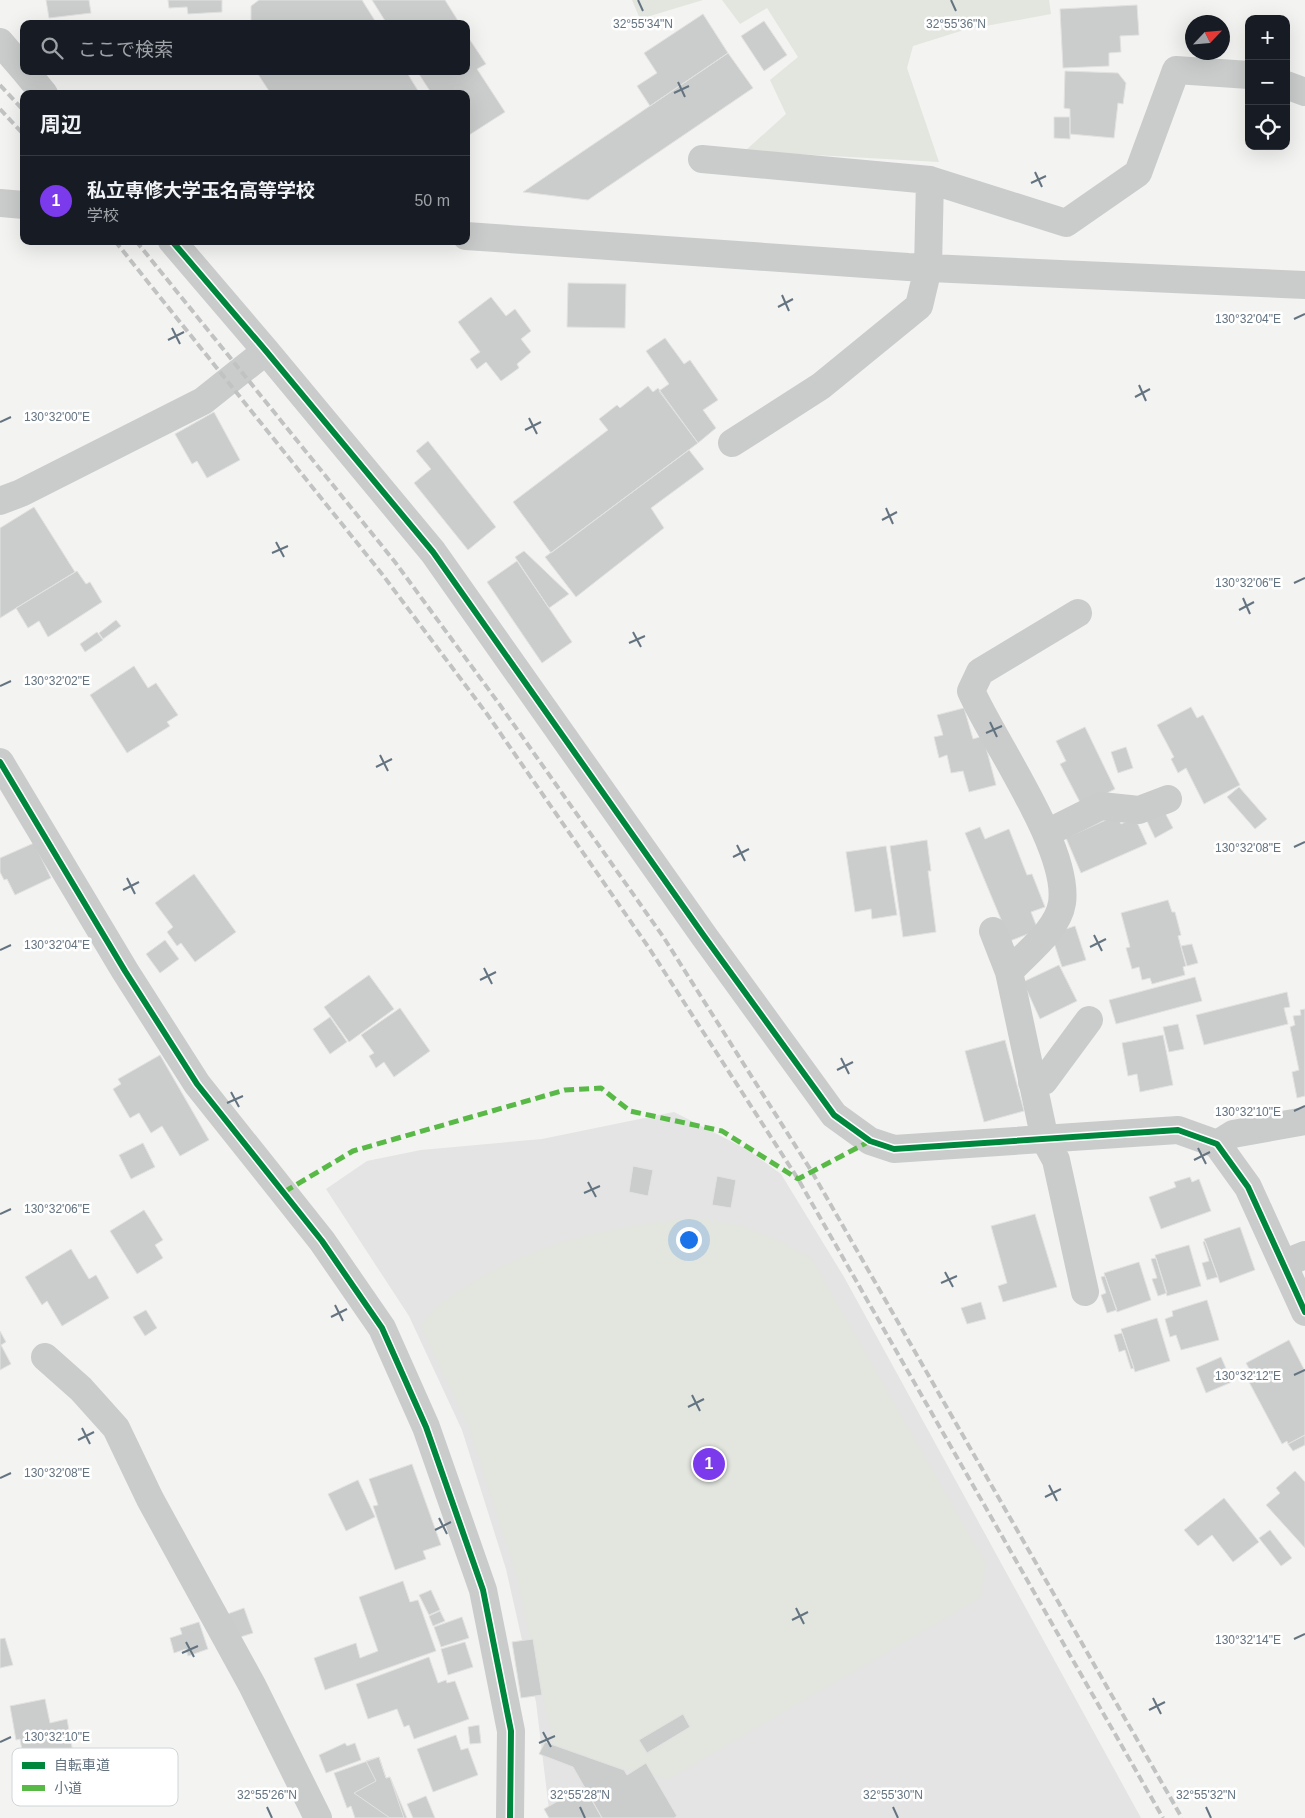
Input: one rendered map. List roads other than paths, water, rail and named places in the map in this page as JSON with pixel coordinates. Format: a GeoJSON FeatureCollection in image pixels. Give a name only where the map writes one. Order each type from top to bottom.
{"type":"FeatureCollection","features":[{"type":"Feature","properties":{"kind":"street"},"geometry":{"type":"LineString","coordinates":[[0,42],[20,66]]}},
{"type":"Feature","properties":{"kind":"street"},"geometry":{"type":"LineString","coordinates":[[702,159],[930,180],[1066,222],[1138,173],[1176,70],[1245,74]]}},
{"type":"Feature","properties":{"kind":"street"},"geometry":{"type":"LineString","coordinates":[[27,75],[41,90]]}},
{"type":"Feature","properties":{"kind":"street"},"geometry":{"type":"LineString","coordinates":[[1290,86],[1305,92]]}},
{"type":"Feature","properties":{"kind":"street"},"geometry":{"type":"LineString","coordinates":[[732,443],[821,386],[919,306],[928,268],[930,180]]}},
{"type":"Feature","properties":{"kind":"street"},"geometry":{"type":"LineString","coordinates":[[0,203],[20,205]]}},
{"type":"Feature","properties":{"kind":"street"},"geometry":{"type":"LineString","coordinates":[[470,236],[928,268],[1305,285]]}},
{"type":"Feature","properties":{"kind":"street"},"geometry":{"type":"LineString","coordinates":[[175,245],[433,552],[704,936],[834,1115],[870,1141],[894,1149],[1178,1130],[1217,1144],[1248,1187],[1294,1260],[1305,1312]]}},
{"type":"Feature","properties":{"kind":"street"},"geometry":{"type":"LineString","coordinates":[[0,500],[21,493],[203,401],[266,351]]}},
{"type":"Feature","properties":{"kind":"street"},"geometry":{"type":"LineString","coordinates":[[1009,972],[1053,925],[1062,903],[1059,869],[1046,833],[971,691],[980,672],[1078,614]]}},
{"type":"Feature","properties":{"kind":"street"},"geometry":{"type":"LineString","coordinates":[[0,762],[125,971],[197,1084],[322,1240],[382,1328],[426,1427],[482,1590],[511,1731],[510,1818]]}},
{"type":"Feature","properties":{"kind":"street"},"geometry":{"type":"LineString","coordinates":[[1046,833],[1101,806],[1139,810],[1168,799]]}},
{"type":"Feature","properties":{"kind":"street"},"geometry":{"type":"LineString","coordinates":[[993,931],[1009,972],[1045,1140],[1056,1160],[1085,1292]]}},
{"type":"Feature","properties":{"kind":"street"},"geometry":{"type":"LineString","coordinates":[[1032,1082],[1044,1081],[1089,1020]]}},
{"type":"Feature","properties":{"kind":"street"},"geometry":{"type":"LineString","coordinates":[[1217,1144],[1232,1134],[1305,1121]]}},
{"type":"Feature","properties":{"kind":"street"},"geometry":{"type":"LineString","coordinates":[[45,1357],[81,1389],[116,1428],[150,1500],[252,1685],[318,1818]]}},
{"type":"Feature","properties":{"kind":"railway"},"geometry":{"type":"LineString","coordinates":[[0,85],[20,107]]}},
{"type":"Feature","properties":{"kind":"railway"},"geometry":{"type":"LineString","coordinates":[[0,109],[20,131]]}},
{"type":"Feature","properties":{"kind":"railway"},"geometry":{"type":"LineString","coordinates":[[118,245],[382,574],[487,714],[649,948],[798,1179],[1163,1818]]}},
{"type":"Feature","properties":{"kind":"railway"},"geometry":{"type":"LineString","coordinates":[[139,245],[395,562],[500,705],[664,938],[812,1172],[1182,1818]]}},
{"type":"Feature","properties":{"kind":"place","name":"私立専修大学玉名高等学校"},"geometry":{"type":"Point","coordinates":[709,1464]}}]}
